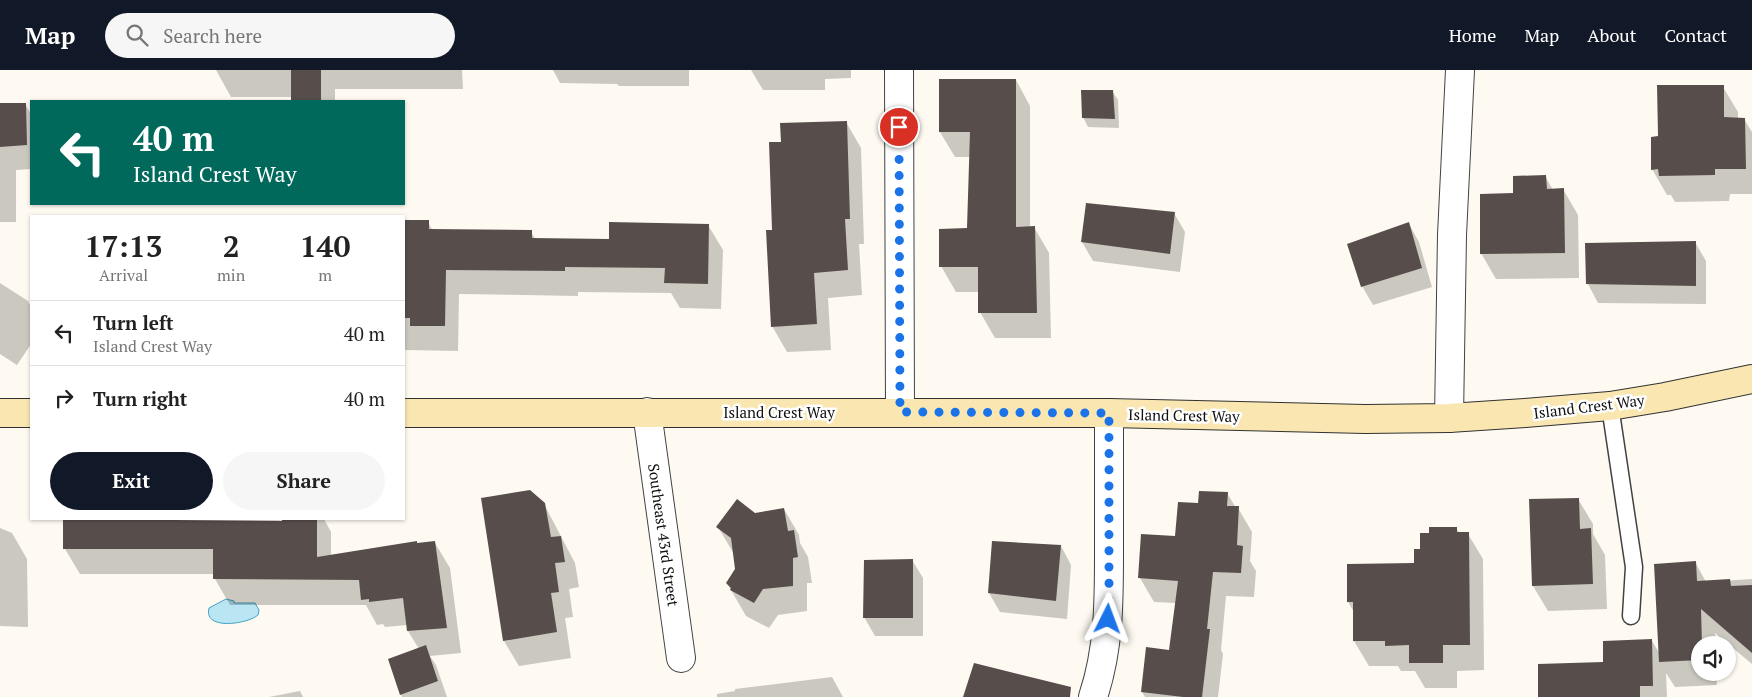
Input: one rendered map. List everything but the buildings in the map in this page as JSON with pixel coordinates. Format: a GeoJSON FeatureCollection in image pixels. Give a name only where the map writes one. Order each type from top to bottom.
{"type":"FeatureCollection","features":[{"type":"Feature","properties":{"kind":"main road","name":"Island Crest Way"},"geometry":{"type":"LineString","coordinates":[[405,412],[1109,413],[1449,418],[1525,414],[1610,406],[1752,379]]}},
{"type":"Feature","properties":{"kind":"main road"},"geometry":{"type":"LineString","coordinates":[[0,413],[30,413]]}},
{"type":"Feature","properties":{"kind":"street"},"geometry":{"type":"LineString","coordinates":[[899,70],[900,412]]}},
{"type":"Feature","properties":{"kind":"street"},"geometry":{"type":"LineString","coordinates":[[1449,418],[1452,235],[1460,70]]}},
{"type":"Feature","properties":{"kind":"street","name":"Southeast 43rd Street"},"geometry":{"type":"LineString","coordinates":[[646,412],[681,658]]}},
{"type":"Feature","properties":{"kind":"street"},"geometry":{"type":"LineString","coordinates":[[1093,697],[1101,673],[1107,636],[1109,587],[1109,413]]}},
{"type":"Feature","properties":{"kind":"lane"},"geometry":{"type":"LineString","coordinates":[[1610,406],[1634,567],[1631,616]]}},
{"type":"Feature","properties":{"kind":"water"},"geometry":{"type":"Polygon","coordinates":[[[226,599],[234,601],[234,603],[255,603],[259,610],[258,615],[245,621],[228,624],[213,620],[209,615],[209,608],[226,599]]]}},
{"type":"Feature","properties":{"kind":"route"},"geometry":{"type":"LineString","coordinates":[[899,127],[900,412],[1109,413],[1108,619]]}}]}
